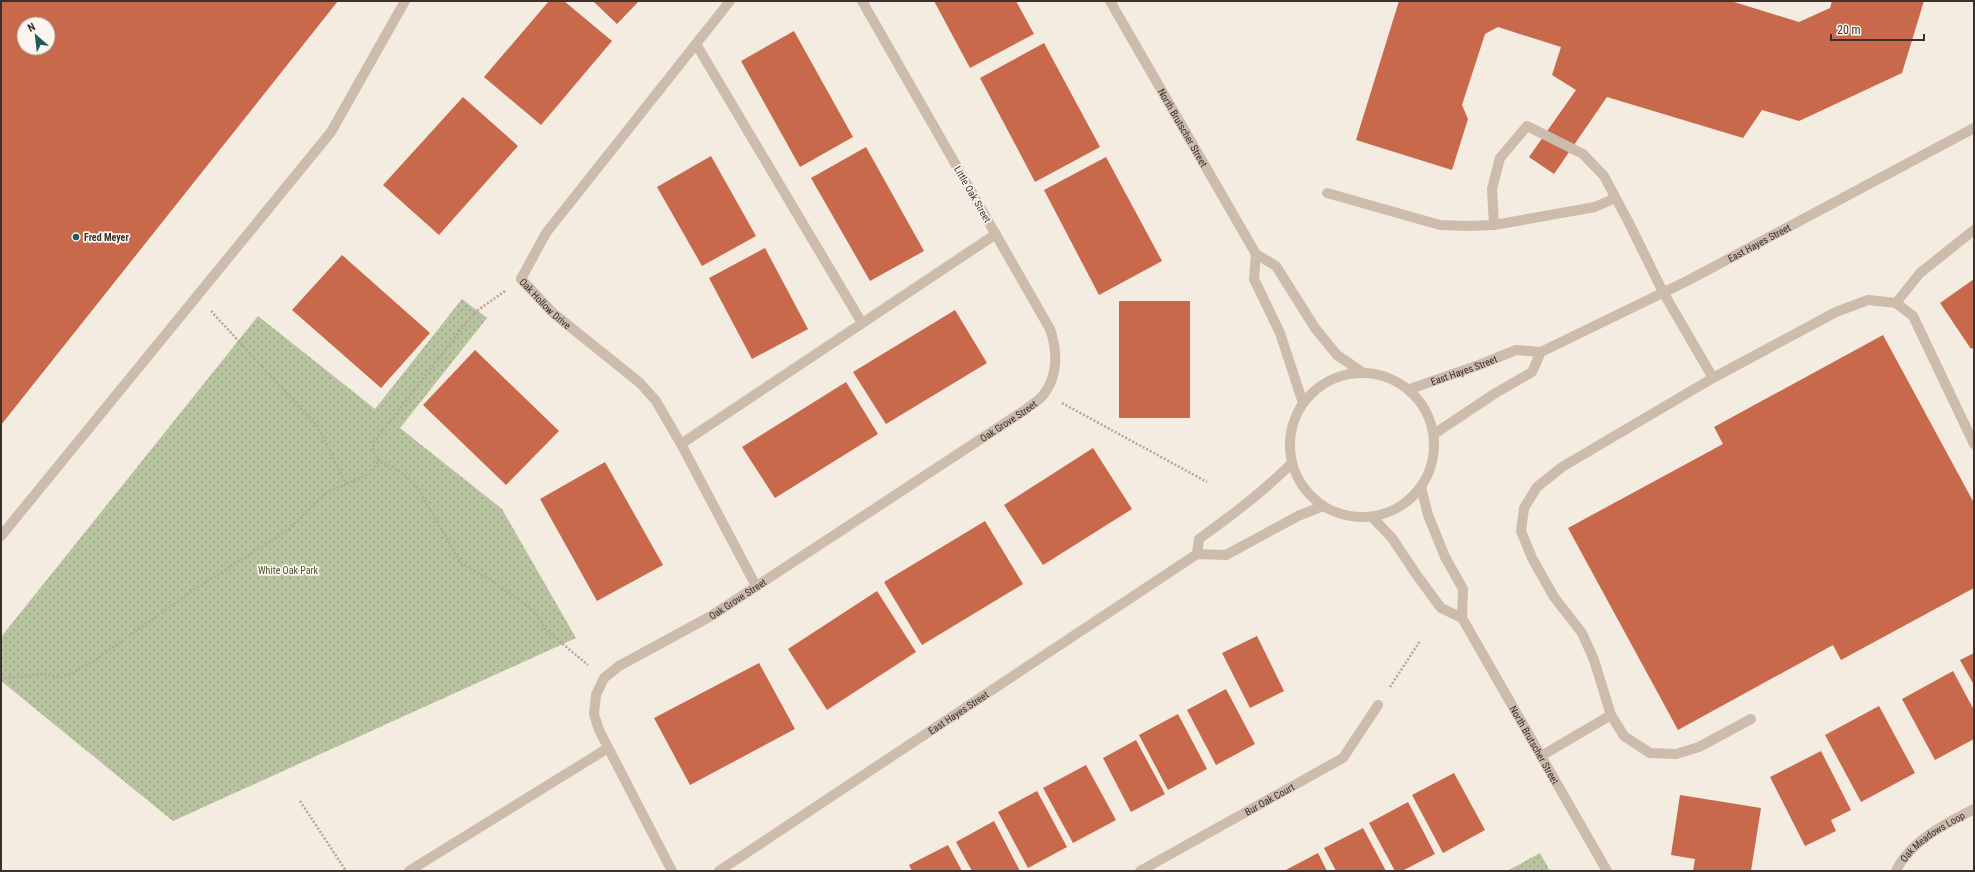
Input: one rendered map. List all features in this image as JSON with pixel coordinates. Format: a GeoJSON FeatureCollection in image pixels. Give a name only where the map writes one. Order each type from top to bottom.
{"type":"FeatureCollection","features":[{"type":"Feature","properties":{"kind":"street"},"geometry":{"type":"LineString","coordinates":[[1,536],[331,132],[405,1]]}},
{"type":"Feature","properties":{"kind":"street","name":"Oak Hollow Drive"},"geometry":{"type":"LineString","coordinates":[[730,1],[546,233],[521,279],[553,314],[640,383],[656,401],[681,444],[756,586]]}},
{"type":"Feature","properties":{"kind":"street","name":"Little Oak Street"},"geometry":{"type":"LineString","coordinates":[[862,1],[1050,328],[1056,348],[1055,370],[1044,394]]}},
{"type":"Feature","properties":{"kind":"street","name":"North Brutscher Street"},"geometry":{"type":"LineString","coordinates":[[1110,1],[1256,254],[1276,266],[1315,328],[1337,355],[1362,372]]}},
{"type":"Feature","properties":{"kind":"street"},"geometry":{"type":"LineString","coordinates":[[696,44],[862,323]]}},
{"type":"Feature","properties":{"kind":"street"},"geometry":{"type":"LineString","coordinates":[[1494,225],[1492,189],[1500,158],[1527,126],[1583,154],[1604,176],[1663,292],[1713,378]]}},
{"type":"Feature","properties":{"kind":"street","name":"East Hayes Street"},"geometry":{"type":"LineString","coordinates":[[1410,389],[1479,365],[1516,350],[1541,352],[1663,292],[1974,128]]}},
{"type":"Feature","properties":{"kind":"street"},"geometry":{"type":"LineString","coordinates":[[1327,192],[1440,225],[1494,225],[1595,207],[1615,198]]}},
{"type":"Feature","properties":{"kind":"street"},"geometry":{"type":"LineString","coordinates":[[1896,303],[1920,273],[1974,230]]}},
{"type":"Feature","properties":{"kind":"street"},"geometry":{"type":"LineString","coordinates":[[681,444],[996,234]]}},
{"type":"Feature","properties":{"kind":"street"},"geometry":{"type":"LineString","coordinates":[[1256,254],[1254,279],[1280,333],[1303,403]]}},
{"type":"Feature","properties":{"kind":"street"},"geometry":{"type":"LineString","coordinates":[[1751,719],[1699,747],[1676,754],[1650,752],[1624,736],[1611,715],[1594,660],[1582,633],[1554,597],[1532,558],[1521,531],[1524,508],[1537,487],[1562,467],[1713,378],[1836,312],[1868,300],[1896,303],[1913,316],[1974,444]]}},
{"type":"Feature","properties":{"kind":"street"},"geometry":{"type":"LineString","coordinates":[[1434,434],[1494,394],[1532,372],[1541,352]]}},
{"type":"Feature","properties":{"kind":"street"},"geometry":{"type":"LineString","coordinates":[[1362,372],[1379,374],[1410,389],[1428,413],[1434,434],[1433,464],[1421,488],[1408,501],[1390,512],[1372,517],[1355,517],[1323,506],[1302,486],[1292,463],[1290,440],[1298,410],[1303,403],[1312,392],[1339,376],[1362,372]]}},
{"type":"Feature","properties":{"kind":"street","name":"Oak Grove Street"},"geometry":{"type":"LineString","coordinates":[[672,871],[599,730],[594,714],[596,695],[604,678],[620,666],[711,616],[1025,410],[1044,394]]}},
{"type":"Feature","properties":{"kind":"street"},"geometry":{"type":"LineString","coordinates":[[1292,463],[1271,485],[1199,539],[1197,554],[1226,555],[1298,516],[1323,506]]}},
{"type":"Feature","properties":{"kind":"street"},"geometry":{"type":"LineString","coordinates":[[1372,517],[1392,538],[1441,608],[1462,618],[1463,589],[1445,557],[1428,515],[1421,488]]}},
{"type":"Feature","properties":{"kind":"street","name":"East Hayes Street"},"geometry":{"type":"LineString","coordinates":[[719,871],[1197,554]]}},
{"type":"Feature","properties":{"kind":"street","name":"North Brutscher Street"},"geometry":{"type":"LineString","coordinates":[[1462,618],[1607,871]]}},
{"type":"Feature","properties":{"kind":"street","name":"Bur Oak Court"},"geometry":{"type":"LineString","coordinates":[[1140,871],[1343,758],[1378,705]]}},
{"type":"Feature","properties":{"kind":"street"},"geometry":{"type":"LineString","coordinates":[[1541,756],[1611,715]]}},
{"type":"Feature","properties":{"kind":"street"},"geometry":{"type":"LineString","coordinates":[[409,871],[608,748]]}},
{"type":"Feature","properties":{"kind":"street","name":"Oak Meadows Loop"},"geometry":{"type":"LineString","coordinates":[[1896,871],[1901,859],[1937,828],[1974,808]]}},
{"type":"Feature","properties":{"kind":"path"},"geometry":{"type":"LineString","coordinates":[[521,279],[474,313],[374,443],[373,451],[379,461],[401,472],[419,490],[461,563],[492,581],[533,610],[546,630],[604,678]]}},
{"type":"Feature","properties":{"kind":"path"},"geometry":{"type":"LineString","coordinates":[[196,298],[223,323],[318,427],[346,484]]}},
{"type":"Feature","properties":{"kind":"path"},"geometry":{"type":"LineString","coordinates":[[1044,394],[1207,482]]}},
{"type":"Feature","properties":{"kind":"path"},"geometry":{"type":"LineString","coordinates":[[1,680],[41,674],[60,677],[70,674],[98,658],[195,588],[285,532],[326,493],[369,474],[379,461]]}},
{"type":"Feature","properties":{"kind":"path"},"geometry":{"type":"LineString","coordinates":[[1378,705],[1420,640]]}},
{"type":"Feature","properties":{"kind":"path"},"geometry":{"type":"LineString","coordinates":[[300,801],[346,871]]}},
{"type":"Feature","properties":{"kind":"green space","name":"White Oak Park"},"geometry":{"type":"Polygon","coordinates":[[[462,299],[487,318],[400,428],[502,509],[576,638],[173,821],[1,681],[1,637],[258,316],[375,409],[462,299]]]}},
{"type":"Feature","properties":{"kind":"green space"},"geometry":{"type":"Polygon","coordinates":[[[1540,853],[1550,871],[1507,871],[1540,853]]]}},
{"type":"Feature","properties":{"kind":"building","name":"Fred Meyer"},"geometry":{"type":"Polygon","coordinates":[[[1,1],[338,1],[1,425],[1,1]]]}},
{"type":"Feature","properties":{"kind":"building"},"geometry":{"type":"Polygon","coordinates":[[[549,1],[564,1],[612,41],[541,125],[484,77],[549,1]]]}},
{"type":"Feature","properties":{"kind":"building"},"geometry":{"type":"Polygon","coordinates":[[[593,1],[639,1],[617,24],[593,1]]]}},
{"type":"Feature","properties":{"kind":"building"},"geometry":{"type":"Polygon","coordinates":[[[934,1],[1016,1],[1034,34],[970,68],[934,1]]]}},
{"type":"Feature","properties":{"kind":"building"},"geometry":{"type":"Polygon","coordinates":[[[1399,1],[1731,1],[1799,22],[1830,8],[1832,1],[1924,1],[1902,73],[1799,121],[1762,110],[1743,138],[1607,97],[1554,174],[1529,157],[1576,90],[1552,75],[1561,47],[1498,27],[1485,34],[1462,105],[1468,119],[1452,170],[1356,140],[1399,1]]]}},
{"type":"Feature","properties":{"kind":"building"},"geometry":{"type":"Polygon","coordinates":[[[794,31],[853,137],[800,167],[741,61],[794,31]]]}},
{"type":"Feature","properties":{"kind":"building"},"geometry":{"type":"Polygon","coordinates":[[[1044,43],[1100,147],[1035,182],[980,78],[1044,43]]]}},
{"type":"Feature","properties":{"kind":"building"},"geometry":{"type":"Polygon","coordinates":[[[463,97],[518,146],[439,235],[383,185],[463,97]]]}},
{"type":"Feature","properties":{"kind":"building"},"geometry":{"type":"Polygon","coordinates":[[[866,147],[924,251],[870,281],[811,178],[866,147]]]}},
{"type":"Feature","properties":{"kind":"building"},"geometry":{"type":"Polygon","coordinates":[[[711,156],[756,236],[702,266],[657,187],[711,156]]]}},
{"type":"Feature","properties":{"kind":"building"},"geometry":{"type":"Polygon","coordinates":[[[1106,157],[1162,261],[1099,295],[1044,190],[1106,157]]]}},
{"type":"Feature","properties":{"kind":"building"},"geometry":{"type":"Polygon","coordinates":[[[765,248],[808,329],[752,359],[709,278],[765,248]]]}},
{"type":"Feature","properties":{"kind":"building"},"geometry":{"type":"Polygon","coordinates":[[[342,255],[430,333],[381,388],[292,310],[342,255]]]}},
{"type":"Feature","properties":{"kind":"building"},"geometry":{"type":"Polygon","coordinates":[[[1974,279],[1974,347],[1971,349],[1940,303],[1974,279]]]}},
{"type":"Feature","properties":{"kind":"building"},"geometry":{"type":"Polygon","coordinates":[[[1119,301],[1190,301],[1190,418],[1119,418],[1119,301]]]}},
{"type":"Feature","properties":{"kind":"building"},"geometry":{"type":"Polygon","coordinates":[[[955,310],[987,363],[886,424],[853,372],[955,310]]]}},
{"type":"Feature","properties":{"kind":"building"},"geometry":{"type":"Polygon","coordinates":[[[1883,335],[1974,503],[1974,588],[1841,660],[1833,645],[1678,730],[1568,528],[1723,444],[1714,427],[1883,335]]]}},
{"type":"Feature","properties":{"kind":"building"},"geometry":{"type":"Polygon","coordinates":[[[475,350],[559,431],[506,485],[423,405],[475,350]]]}},
{"type":"Feature","properties":{"kind":"building"},"geometry":{"type":"Polygon","coordinates":[[[846,382],[878,434],[775,498],[742,447],[846,382]]]}},
{"type":"Feature","properties":{"kind":"building"},"geometry":{"type":"Polygon","coordinates":[[[1093,448],[1132,509],[1043,565],[1004,505],[1093,448]]]}},
{"type":"Feature","properties":{"kind":"building"},"geometry":{"type":"Polygon","coordinates":[[[605,462],[663,565],[597,601],[540,499],[605,462]]]}},
{"type":"Feature","properties":{"kind":"building"},"geometry":{"type":"Polygon","coordinates":[[[985,521],[1023,584],[922,645],[884,582],[985,521]]]}},
{"type":"Feature","properties":{"kind":"building"},"geometry":{"type":"Polygon","coordinates":[[[877,591],[916,652],[827,710],[788,649],[877,591]]]}},
{"type":"Feature","properties":{"kind":"building"},"geometry":{"type":"Polygon","coordinates":[[[1257,636],[1284,691],[1250,708],[1222,653],[1257,636]]]}},
{"type":"Feature","properties":{"kind":"building"},"geometry":{"type":"Polygon","coordinates":[[[1974,653],[1974,685],[1960,660],[1974,653]]]}},
{"type":"Feature","properties":{"kind":"building"},"geometry":{"type":"Polygon","coordinates":[[[759,663],[795,729],[690,785],[654,718],[759,663]]]}},
{"type":"Feature","properties":{"kind":"building"},"geometry":{"type":"Polygon","coordinates":[[[1953,671],[1974,710],[1974,739],[1935,760],[1902,699],[1953,671]]]}},
{"type":"Feature","properties":{"kind":"building"},"geometry":{"type":"Polygon","coordinates":[[[1226,689],[1255,744],[1216,765],[1187,710],[1226,689]]]}},
{"type":"Feature","properties":{"kind":"building"},"geometry":{"type":"Polygon","coordinates":[[[1879,706],[1915,773],[1861,802],[1825,735],[1879,706]]]}},
{"type":"Feature","properties":{"kind":"building"},"geometry":{"type":"Polygon","coordinates":[[[1178,714],[1207,769],[1168,790],[1139,735],[1178,714]]]}},
{"type":"Feature","properties":{"kind":"building"},"geometry":{"type":"Polygon","coordinates":[[[1136,740],[1165,794],[1131,812],[1103,758],[1136,740]]]}},
{"type":"Feature","properties":{"kind":"building"},"geometry":{"type":"Polygon","coordinates":[[[1821,751],[1851,810],[1831,820],[1836,831],[1805,846],[1770,777],[1821,751]]]}},
{"type":"Feature","properties":{"kind":"building"},"geometry":{"type":"Polygon","coordinates":[[[1086,765],[1116,820],[1073,843],[1043,788],[1086,765]]]}},
{"type":"Feature","properties":{"kind":"building"},"geometry":{"type":"Polygon","coordinates":[[[1454,773],[1485,830],[1443,853],[1412,795],[1454,773]]]}},
{"type":"Feature","properties":{"kind":"building"},"geometry":{"type":"Polygon","coordinates":[[[1037,791],[1067,847],[1028,868],[998,812],[1037,791]]]}},
{"type":"Feature","properties":{"kind":"building"},"geometry":{"type":"Polygon","coordinates":[[[1680,795],[1761,808],[1751,871],[1693,871],[1695,859],[1671,855],[1680,795]]]}},
{"type":"Feature","properties":{"kind":"building"},"geometry":{"type":"Polygon","coordinates":[[[1408,802],[1435,854],[1402,871],[1395,871],[1369,823],[1408,802]]]}},
{"type":"Feature","properties":{"kind":"building"},"geometry":{"type":"Polygon","coordinates":[[[994,821],[1020,871],[972,871],[956,842],[994,821]]]}},
{"type":"Feature","properties":{"kind":"building"},"geometry":{"type":"Polygon","coordinates":[[[1363,828],[1386,871],[1336,871],[1324,848],[1363,828]]]}},
{"type":"Feature","properties":{"kind":"building"},"geometry":{"type":"Polygon","coordinates":[[[948,845],[962,871],[912,871],[909,865],[948,845]]]}},
{"type":"Feature","properties":{"kind":"building"},"geometry":{"type":"Polygon","coordinates":[[[1318,853],[1327,871],[1284,871],[1318,853]]]}},
{"type":"Feature","properties":{"kind":"place","name":"Fred Meyer"},"geometry":{"type":"Point","coordinates":[76,237]}}]}
